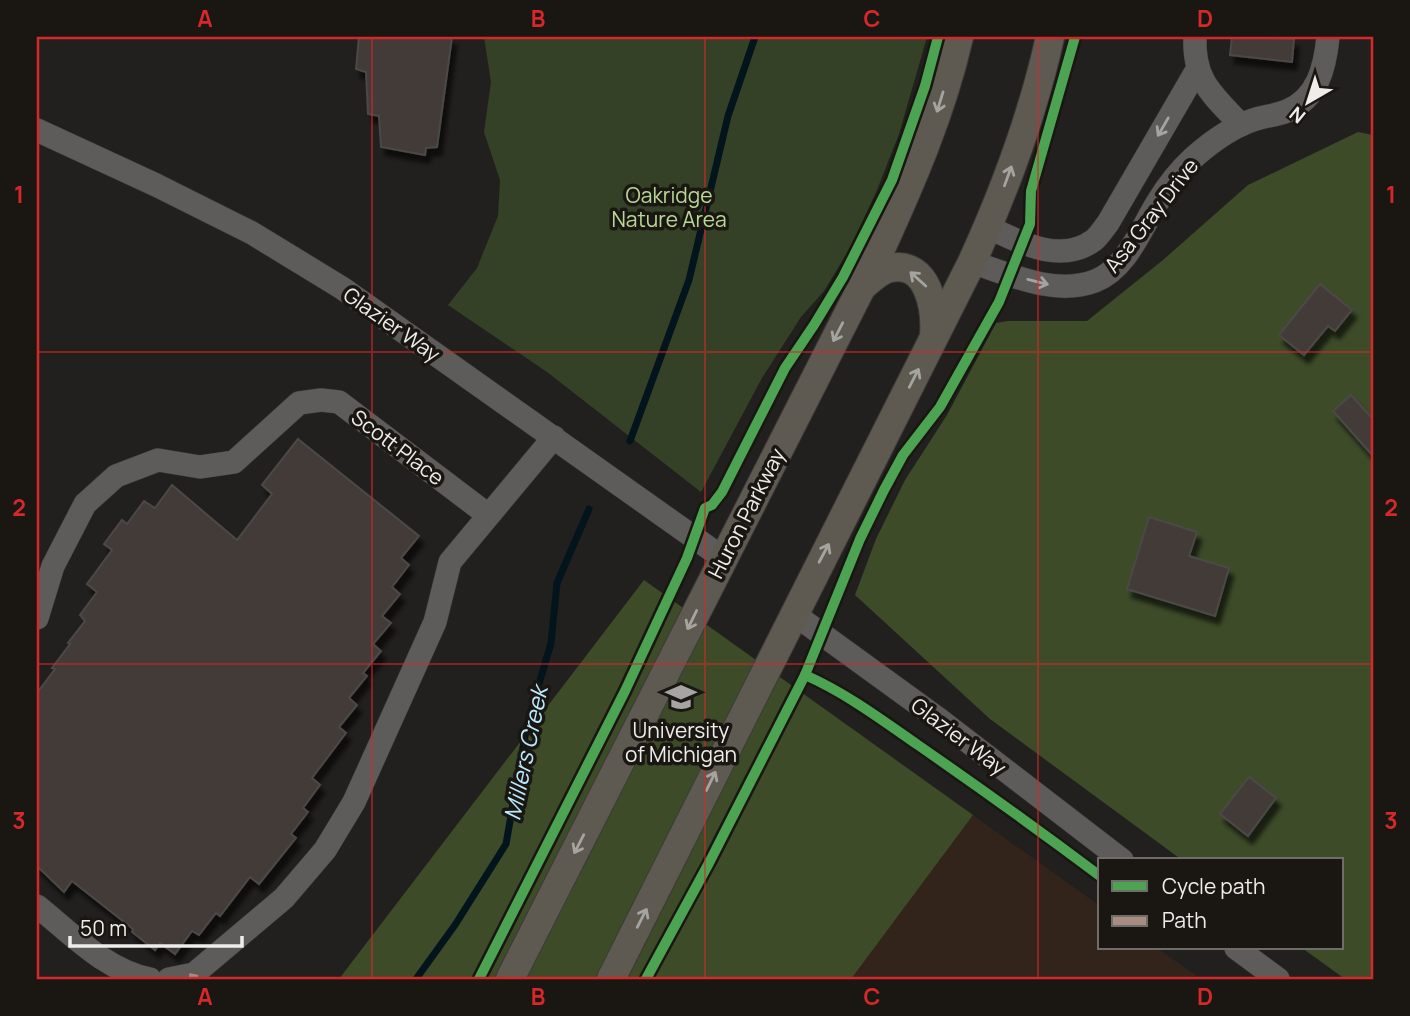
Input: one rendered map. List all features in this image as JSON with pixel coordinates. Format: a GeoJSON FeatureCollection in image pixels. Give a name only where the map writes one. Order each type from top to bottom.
{"type":"FeatureCollection","features":[{"type":"Feature","properties":{"kind":"main road","name":"Huron Parkway"},"geometry":{"type":"LineString","coordinates":[[510,979],[861,287],[909,187],[939,109],[959,37]]}},
{"type":"Feature","properties":{"kind":"main road"},"geometry":{"type":"LineString","coordinates":[[611,979],[972,262],[988,227],[1029,113],[1050,37]]}},
{"type":"Feature","properties":{"kind":"main road"},"geometry":{"type":"LineString","coordinates":[[861,287],[890,268],[915,274],[930,294],[935,322],[934,339]]}},
{"type":"Feature","properties":{"kind":"main road"},"geometry":{"type":"LineString","coordinates":[[523,979],[543,915]]}},
{"type":"Feature","properties":{"kind":"street"},"geometry":{"type":"LineString","coordinates":[[1195,37],[1202,81],[1210,94],[1241,125]]}},
{"type":"Feature","properties":{"kind":"street","name":"Asa Gray Drive"},"geometry":{"type":"LineString","coordinates":[[972,262],[1045,285],[1074,288],[1098,280],[1111,272],[1127,252],[1159,200],[1192,159],[1224,134],[1241,125],[1289,110],[1306,99],[1319,82],[1328,37]]}},
{"type":"Feature","properties":{"kind":"street","name":"Asa Gray Drive"},"geometry":{"type":"LineString","coordinates":[[988,227],[1022,243],[1053,251],[1075,248],[1093,240],[1108,223],[1198,68]]}},
{"type":"Feature","properties":{"kind":"street","name":"Glazier Way"},"geometry":{"type":"LineString","coordinates":[[37,130],[252,233],[342,288],[723,558]]}},
{"type":"Feature","properties":{"kind":"street","name":"Scott Place"},"geometry":{"type":"LineString","coordinates":[[37,618],[53,566],[85,504],[116,476],[158,460],[200,467],[234,462],[299,403],[320,400],[339,402],[488,515]]}},
{"type":"Feature","properties":{"kind":"street"},"geometry":{"type":"LineString","coordinates":[[169,979],[194,974],[284,898],[325,850],[355,802],[435,622],[450,562],[554,437]]}},
{"type":"Feature","properties":{"kind":"street","name":"Glazier Way"},"geometry":{"type":"LineString","coordinates":[[794,614],[940,720],[1119,858]]}},
{"type":"Feature","properties":{"kind":"street"},"geometry":{"type":"LineString","coordinates":[[37,906],[116,968],[150,979]]}},
{"type":"Feature","properties":{"kind":"street"},"geometry":{"type":"LineString","coordinates":[[1239,950],[1278,979]]}},
{"type":"Feature","properties":{"kind":"shaded area","name":"University of Michigan"},"geometry":{"type":"Polygon","coordinates":[[[644,580],[1098,905],[1098,950],[1160,950],[1201,979],[339,979],[644,580]]]}},
{"type":"Feature","properties":{"kind":"green space","name":"Oakridge Nature Area"},"geometry":{"type":"Polygon","coordinates":[[[484,37],[927,37],[899,134],[850,248],[824,291],[801,317],[762,378],[701,492],[547,372],[448,305],[477,268],[498,216],[500,180],[484,132],[491,82],[484,37]]]}},
{"type":"Feature","properties":{"kind":"green space"},"geometry":{"type":"Polygon","coordinates":[[[1358,132],[1373,135],[1373,979],[1345,979],[1305,950],[1344,950],[1344,858],[1179,858],[990,719],[855,595],[876,539],[905,480],[947,415],[996,323],[1087,321],[1163,260],[1248,185],[1358,132]]]}},
{"type":"Feature","properties":{"kind":"green space","name":"University of Michigan"},"geometry":{"type":"Polygon","coordinates":[[[644,580],[973,815],[851,979],[339,979],[644,580]]]}},
{"type":"Feature","properties":{"kind":"building"},"geometry":{"type":"Polygon","coordinates":[[[359,37],[452,37],[437,147],[426,148],[425,155],[381,147],[379,116],[368,114],[366,72],[356,69],[359,37]]]}},
{"type":"Feature","properties":{"kind":"building"},"geometry":{"type":"Polygon","coordinates":[[[1232,37],[1294,39],[1292,62],[1230,55],[1232,37]]]}},
{"type":"Feature","properties":{"kind":"building"},"geometry":{"type":"Polygon","coordinates":[[[1320,284],[1352,310],[1335,331],[1328,326],[1304,355],[1279,335],[1320,284]]]}},
{"type":"Feature","properties":{"kind":"building"},"geometry":{"type":"Polygon","coordinates":[[[1351,395],[1373,419],[1373,456],[1333,411],[1351,395]]]}},
{"type":"Feature","properties":{"kind":"building"},"geometry":{"type":"Polygon","coordinates":[[[298,439],[419,536],[401,558],[409,565],[392,587],[400,594],[382,616],[391,623],[373,644],[381,651],[363,673],[367,676],[349,698],[357,705],[339,727],[346,733],[312,778],[320,785],[303,808],[308,812],[291,834],[296,838],[259,884],[250,877],[220,916],[216,913],[199,935],[192,931],[175,954],[160,943],[155,950],[72,881],[64,892],[37,866],[37,693],[85,621],[80,615],[97,592],[87,584],[112,550],[104,544],[122,520],[127,524],[144,501],[155,508],[172,485],[237,540],[272,494],[262,485],[298,439]]]}},
{"type":"Feature","properties":{"kind":"building"},"geometry":{"type":"Polygon","coordinates":[[[1149,517],[1197,532],[1189,556],[1229,568],[1215,616],[1127,589],[1149,517]]]}},
{"type":"Feature","properties":{"kind":"building"},"geometry":{"type":"Polygon","coordinates":[[[1249,777],[1276,798],[1248,836],[1220,814],[1249,777]]]}},
{"type":"Feature","properties":{"kind":"waterway","name":"Millers Creek"},"geometry":{"type":"LineString","coordinates":[[630,441],[689,280],[728,116],[755,37]]}},
{"type":"Feature","properties":{"kind":"waterway","name":"Millers Creek"},"geometry":{"type":"LineString","coordinates":[[416,979],[455,925],[506,844],[527,725],[551,643],[557,583],[589,509]]}},
{"type":"Feature","properties":{"kind":"marked path"},"geometry":{"type":"LineString","coordinates":[[193,979],[194,974]]}},
{"type":"Feature","properties":{"kind":"cycle path"},"geometry":{"type":"LineString","coordinates":[[479,979],[625,691],[687,558],[705,508],[712,505],[722,492],[785,368],[843,277],[892,180],[925,86],[938,37]]}},
{"type":"Feature","properties":{"kind":"cycle path"},"geometry":{"type":"LineString","coordinates":[[646,979],[805,675],[860,539],[884,490],[903,455],[940,407],[999,302],[1030,224],[1031,191],[1075,37]]}},
{"type":"Feature","properties":{"kind":"cycle path"},"geometry":{"type":"LineString","coordinates":[[805,675],[835,690],[877,717],[1098,875]]}},
{"type":"Feature","properties":{"kind":"place","name":"University of Michigan"},"geometry":{"type":"Point","coordinates":[681,697]}}]}
